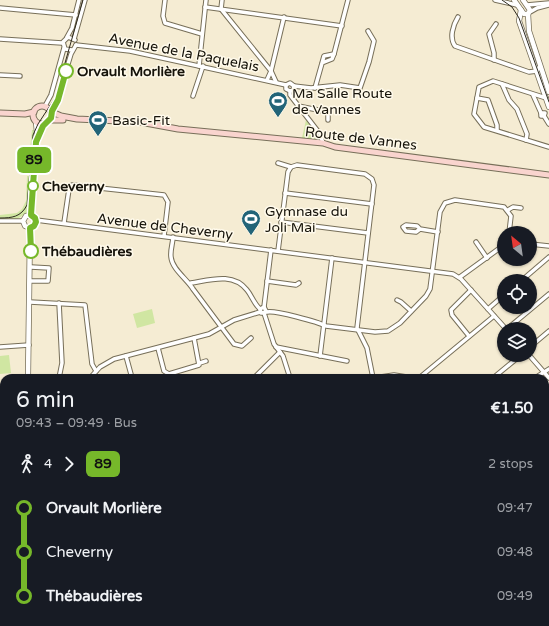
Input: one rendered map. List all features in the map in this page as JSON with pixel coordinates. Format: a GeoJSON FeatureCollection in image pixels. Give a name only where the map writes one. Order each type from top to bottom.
{"type":"FeatureCollection","features":[{"type":"Feature","properties":{"kind":"main road"},"geometry":{"type":"LineString","coordinates":[[0,114],[25,114],[34,117],[40,125],[47,122],[52,112],[44,106],[39,107],[34,117]]}},
{"type":"Feature","properties":{"kind":"main road","name":"Route de Vannes"},"geometry":{"type":"LineString","coordinates":[[52,112],[61,116],[77,119],[323,143],[340,148],[549,174]]}},
{"type":"Feature","properties":{"kind":"main road","name":"Route de Vannes"},"geometry":{"type":"LineString","coordinates":[[47,122],[58,119],[140,125]]}},
{"type":"Feature","properties":{"kind":"street"},"geometry":{"type":"LineString","coordinates":[[62,43],[67,37],[76,14],[79,0]]}},
{"type":"Feature","properties":{"kind":"street"},"geometry":{"type":"LineString","coordinates":[[52,112],[58,100],[72,50],[76,45],[74,39],[86,0]]}},
{"type":"Feature","properties":{"kind":"street"},"geometry":{"type":"LineString","coordinates":[[165,0],[163,16],[165,23],[202,34]]}},
{"type":"Feature","properties":{"kind":"street"},"geometry":{"type":"LineString","coordinates":[[193,96],[201,66],[202,34],[206,0]]}},
{"type":"Feature","properties":{"kind":"street"},"geometry":{"type":"LineString","coordinates":[[222,0],[221,9],[271,71],[276,82]]}},
{"type":"Feature","properties":{"kind":"street"},"geometry":{"type":"LineString","coordinates":[[322,63],[332,59],[348,0]]}},
{"type":"Feature","properties":{"kind":"street"},"geometry":{"type":"LineString","coordinates":[[495,0],[517,5]]}},
{"type":"Feature","properties":{"kind":"street"},"geometry":{"type":"LineString","coordinates":[[514,0],[524,14],[549,4]]}},
{"type":"Feature","properties":{"kind":"street"},"geometry":{"type":"LineString","coordinates":[[523,0],[529,13],[529,31],[549,92]]}},
{"type":"Feature","properties":{"kind":"street"},"geometry":{"type":"LineString","coordinates":[[527,6],[549,4]]}},
{"type":"Feature","properties":{"kind":"street"},"geometry":{"type":"LineString","coordinates":[[205,7],[342,26]]}},
{"type":"Feature","properties":{"kind":"street"},"geometry":{"type":"LineString","coordinates":[[0,8],[76,14]]}},
{"type":"Feature","properties":{"kind":"street"},"geometry":{"type":"LineString","coordinates":[[521,10],[520,21],[535,71],[549,106]]}},
{"type":"Feature","properties":{"kind":"street"},"geometry":{"type":"LineString","coordinates":[[267,80],[271,71],[284,17]]}},
{"type":"Feature","properties":{"kind":"street"},"geometry":{"type":"LineString","coordinates":[[458,17],[453,24],[453,44],[529,72],[535,71],[540,66]]}},
{"type":"Feature","properties":{"kind":"street"},"geometry":{"type":"LineString","coordinates":[[494,60],[494,53],[489,34],[496,24]]}},
{"type":"Feature","properties":{"kind":"street"},"geometry":{"type":"LineString","coordinates":[[323,143],[320,134],[290,95],[290,91],[286,89],[286,85],[290,83],[294,86],[315,88],[340,85],[360,88],[369,62],[374,41],[368,31]]}},
{"type":"Feature","properties":{"kind":"street"},"geometry":{"type":"LineString","coordinates":[[67,37],[74,39]]}},
{"type":"Feature","properties":{"kind":"street"},"geometry":{"type":"LineString","coordinates":[[0,39],[62,43]]}},
{"type":"Feature","properties":{"kind":"street"},"geometry":{"type":"LineString","coordinates":[[44,106],[51,95],[64,48],[62,43]]}},
{"type":"Feature","properties":{"kind":"street","name":"Avenue de la Paquelais"},"geometry":{"type":"LineString","coordinates":[[76,45],[130,51],[286,85]]}},
{"type":"Feature","properties":{"kind":"street"},"geometry":{"type":"LineString","coordinates":[[64,48],[67,50],[72,50]]}},
{"type":"Feature","properties":{"kind":"street"},"geometry":{"type":"LineString","coordinates":[[315,88],[324,56],[334,54]]}},
{"type":"Feature","properties":{"kind":"street"},"geometry":{"type":"LineString","coordinates":[[0,75],[20,76]]}},
{"type":"Feature","properties":{"kind":"street"},"geometry":{"type":"LineString","coordinates":[[546,98],[493,81],[479,87],[474,114],[477,120],[484,127],[549,147]]}},
{"type":"Feature","properties":{"kind":"street"},"geometry":{"type":"LineString","coordinates":[[502,84],[509,100],[517,109],[527,134],[526,140]]}},
{"type":"Feature","properties":{"kind":"street"},"geometry":{"type":"LineString","coordinates":[[290,91],[293,90],[294,86]]}},
{"type":"Feature","properties":{"kind":"street"},"geometry":{"type":"LineString","coordinates":[[533,95],[549,124]]}},
{"type":"Feature","properties":{"kind":"street"},"geometry":{"type":"LineString","coordinates":[[477,98],[488,100],[497,125],[497,130]]}},
{"type":"Feature","properties":{"kind":"street"},"geometry":{"type":"LineString","coordinates":[[298,106],[328,112],[328,120]]}},
{"type":"Feature","properties":{"kind":"street"},"geometry":{"type":"LineString","coordinates":[[30,228],[35,225],[36,220],[31,215],[36,142],[34,117]]}},
{"type":"Feature","properties":{"kind":"street"},"geometry":{"type":"LineString","coordinates":[[36,142],[47,122]]}},
{"type":"Feature","properties":{"kind":"street"},"geometry":{"type":"LineString","coordinates":[[278,163],[291,167],[298,166],[369,176],[374,184],[357,330],[367,348],[373,374]]}},
{"type":"Feature","properties":{"kind":"street"},"geometry":{"type":"LineString","coordinates":[[278,251],[288,172],[291,167]]}},
{"type":"Feature","properties":{"kind":"street"},"geometry":{"type":"LineString","coordinates":[[64,224],[69,189],[72,185],[157,194],[164,195],[168,202],[164,236]]}},
{"type":"Feature","properties":{"kind":"street"},"geometry":{"type":"LineString","coordinates":[[285,193],[372,204]]}},
{"type":"Feature","properties":{"kind":"street"},"geometry":{"type":"LineString","coordinates":[[93,374],[108,362],[209,334],[234,320],[263,311],[324,325],[357,330],[386,331],[400,323],[429,291],[441,208],[445,203],[450,200],[500,206],[508,210],[511,218],[510,226]]}},
{"type":"Feature","properties":{"kind":"street"},"geometry":{"type":"LineString","coordinates":[[508,210],[513,208],[521,208]]}},
{"type":"Feature","properties":{"kind":"street"},"geometry":{"type":"LineString","coordinates":[[24,221],[25,217],[31,215]]}},
{"type":"Feature","properties":{"kind":"street","name":"Avenue de Cheverny"},"geometry":{"type":"LineString","coordinates":[[36,220],[433,271],[454,274],[460,277]]}},
{"type":"Feature","properties":{"kind":"street"},"geometry":{"type":"LineString","coordinates":[[0,221],[24,221]]}},
{"type":"Feature","properties":{"kind":"street"},"geometry":{"type":"LineString","coordinates":[[24,221],[25,226],[30,228]]}},
{"type":"Feature","properties":{"kind":"street"},"geometry":{"type":"LineString","coordinates":[[281,222],[368,232]]}},
{"type":"Feature","properties":{"kind":"street"},"geometry":{"type":"LineString","coordinates":[[28,374],[31,267],[30,228]]}},
{"type":"Feature","properties":{"kind":"street"},"geometry":{"type":"LineString","coordinates":[[420,229],[438,232]]}},
{"type":"Feature","properties":{"kind":"street"},"geometry":{"type":"LineString","coordinates":[[174,237],[172,260],[190,283],[192,288],[237,346],[242,346],[251,338]]}},
{"type":"Feature","properties":{"kind":"street"},"geometry":{"type":"LineString","coordinates":[[476,242],[487,258]]}},
{"type":"Feature","properties":{"kind":"street"},"geometry":{"type":"LineString","coordinates":[[537,245],[549,246]]}},
{"type":"Feature","properties":{"kind":"street"},"geometry":{"type":"LineString","coordinates":[[263,311],[271,250]]}},
{"type":"Feature","properties":{"kind":"street"},"geometry":{"type":"LineString","coordinates":[[497,250],[460,277],[500,322]]}},
{"type":"Feature","properties":{"kind":"street"},"geometry":{"type":"LineString","coordinates":[[320,356],[332,258]]}},
{"type":"Feature","properties":{"kind":"street"},"geometry":{"type":"LineString","coordinates":[[530,274],[549,258]]}},
{"type":"Feature","properties":{"kind":"street"},"geometry":{"type":"LineString","coordinates":[[30,281],[48,281],[49,268],[31,267]]}},
{"type":"Feature","properties":{"kind":"street"},"geometry":{"type":"LineString","coordinates":[[190,283],[221,279],[233,280],[245,287],[263,311],[276,348],[281,353],[289,374]]}},
{"type":"Feature","properties":{"kind":"street"},"geometry":{"type":"LineString","coordinates":[[267,281],[296,285],[299,283]]}},
{"type":"Feature","properties":{"kind":"street"},"geometry":{"type":"LineString","coordinates":[[470,336],[452,315],[451,311],[453,306],[471,290]]}},
{"type":"Feature","properties":{"kind":"street"},"geometry":{"type":"LineString","coordinates":[[515,322],[549,294]]}},
{"type":"Feature","properties":{"kind":"street"},"geometry":{"type":"LineString","coordinates":[[397,300],[402,302],[411,311]]}},
{"type":"Feature","properties":{"kind":"street"},"geometry":{"type":"LineString","coordinates":[[488,309],[497,301]]}},
{"type":"Feature","properties":{"kind":"street"},"geometry":{"type":"LineString","coordinates":[[30,302],[82,304],[85,306],[92,364],[96,371]]}},
{"type":"Feature","properties":{"kind":"street"},"geometry":{"type":"LineString","coordinates":[[59,303],[62,363],[60,374]]}},
{"type":"Feature","properties":{"kind":"street"},"geometry":{"type":"LineString","coordinates":[[424,374],[494,316]]}},
{"type":"Feature","properties":{"kind":"street"},"geometry":{"type":"LineString","coordinates":[[537,341],[549,331]]}},
{"type":"Feature","properties":{"kind":"street"},"geometry":{"type":"LineString","coordinates":[[194,338],[200,363]]}},
{"type":"Feature","properties":{"kind":"street"},"geometry":{"type":"LineString","coordinates":[[0,347],[29,345]]}},
{"type":"Feature","properties":{"kind":"street"},"geometry":{"type":"LineString","coordinates":[[158,348],[164,370],[168,374],[197,367],[200,363],[206,361]]}},
{"type":"Feature","properties":{"kind":"street"},"geometry":{"type":"LineString","coordinates":[[276,348],[347,361]]}},
{"type":"Feature","properties":{"kind":"street"},"geometry":{"type":"LineString","coordinates":[[258,374],[285,349]]}},
{"type":"Feature","properties":{"kind":"street"},"geometry":{"type":"LineString","coordinates":[[126,356],[131,374]]}},
{"type":"Feature","properties":{"kind":"street"},"geometry":{"type":"LineString","coordinates":[[498,374],[512,362]]}},
{"type":"Feature","properties":{"kind":"street"},"geometry":{"type":"LineString","coordinates":[[535,362],[544,372]]}},
{"type":"Feature","properties":{"kind":"street"},"geometry":{"type":"LineString","coordinates":[[541,374],[549,369]]}},
{"type":"Feature","properties":{"kind":"green space"},"geometry":{"type":"Polygon","coordinates":[[[306,120],[318,137],[317,139],[302,138],[306,120]]]}},
{"type":"Feature","properties":{"kind":"green space"},"geometry":{"type":"Polygon","coordinates":[[[32,130],[35,130],[35,133],[31,169],[28,169],[32,130]]]}},
{"type":"Feature","properties":{"kind":"green space"},"geometry":{"type":"Polygon","coordinates":[[[27,176],[31,176],[31,200],[27,213],[17,219],[0,219],[0,215],[17,213],[22,209],[26,201],[27,176]]]}},
{"type":"Feature","properties":{"kind":"green space"},"geometry":{"type":"Polygon","coordinates":[[[152,309],[155,323],[137,328],[133,314],[152,309]]]}},
{"type":"Feature","properties":{"kind":"green space"},"geometry":{"type":"Polygon","coordinates":[[[9,355],[11,373],[0,374],[0,356],[9,355]]]}},
{"type":"Feature","properties":{"kind":"tram line"},"geometry":{"type":"LineString","coordinates":[[0,218],[16,216],[22,212],[27,205],[33,135],[38,124],[55,98],[83,0]]}},
{"type":"Feature","properties":{"kind":"tram line"},"geometry":{"type":"LineString","coordinates":[[502,0],[512,7],[519,18],[549,102]]}},
{"type":"Feature","properties":{"kind":"bus line","name":"89"},"geometry":{"type":"LineString","coordinates":[[31,251],[30,228],[35,225],[36,222],[36,219],[31,215],[33,205],[36,142],[41,129],[51,118],[66,71]]}},
{"type":"Feature","properties":{"kind":"place","name":"Orvault Morlière"},"geometry":{"type":"Point","coordinates":[66,71]}},
{"type":"Feature","properties":{"kind":"place","name":"Ma Salle Route de Vannes"},"geometry":{"type":"Point","coordinates":[278,118]}},
{"type":"Feature","properties":{"kind":"place","name":"Basic-Fit"},"geometry":{"type":"Point","coordinates":[98,137]}},
{"type":"Feature","properties":{"kind":"place","name":"Cheverny"},"geometry":{"type":"Point","coordinates":[33,186]}},
{"type":"Feature","properties":{"kind":"place","name":"Gymnase du Joli Mai"},"geometry":{"type":"Point","coordinates":[251,236]}},
{"type":"Feature","properties":{"kind":"place","name":"Thébaudières"},"geometry":{"type":"Point","coordinates":[31,251]}}]}
